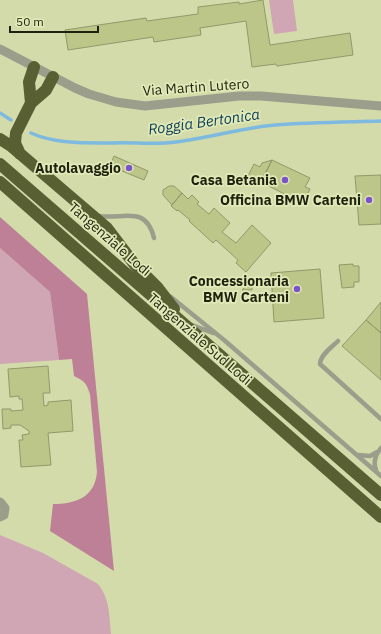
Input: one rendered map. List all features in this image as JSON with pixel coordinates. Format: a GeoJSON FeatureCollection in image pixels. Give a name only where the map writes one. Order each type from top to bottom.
{"type":"FeatureCollection","features":[{"type":"Feature","properties":{"kind":"highway"},"geometry":{"type":"LineString","coordinates":[[31,104],[29,82],[34,67]]}},
{"type":"Feature","properties":{"kind":"highway"},"geometry":{"type":"LineString","coordinates":[[21,154],[15,143],[16,133],[31,104],[46,90],[53,77]]}},
{"type":"Feature","properties":{"kind":"highway"},"geometry":{"type":"LineString","coordinates":[[0,138],[12,136],[16,133]]}},
{"type":"Feature","properties":{"kind":"highway"},"geometry":{"type":"LineString","coordinates":[[0,138],[21,154],[110,232],[135,265],[157,286],[180,320]]}},
{"type":"Feature","properties":{"kind":"highway","name":"Tangenziale Lodi"},"geometry":{"type":"LineString","coordinates":[[0,164],[381,495]]}},
{"type":"Feature","properties":{"kind":"highway","name":"Tangenziale Sud Lodi"},"geometry":{"type":"LineString","coordinates":[[0,182],[381,517]]}},
{"type":"Feature","properties":{"kind":"street","name":"Via Martin Lutero"},"geometry":{"type":"LineString","coordinates":[[0,49],[53,77],[90,94],[102,99],[116,102],[145,106],[239,96],[261,96],[381,106]]}},
{"type":"Feature","properties":{"kind":"street"},"geometry":{"type":"LineString","coordinates":[[0,502],[3,504],[5,512],[4,515],[0,517]]}},
{"type":"Feature","properties":{"kind":"lane"},"geometry":{"type":"LineString","coordinates":[[89,213],[103,217],[134,215],[150,225],[154,238]]}},
{"type":"Feature","properties":{"kind":"lane"},"geometry":{"type":"LineString","coordinates":[[110,232],[108,224],[114,216]]}},
{"type":"Feature","properties":{"kind":"lane"},"geometry":{"type":"LineString","coordinates":[[157,286],[218,335],[380,475]]}},
{"type":"Feature","properties":{"kind":"lane"},"geometry":{"type":"LineString","coordinates":[[180,320],[218,335]]}},
{"type":"Feature","properties":{"kind":"lane"},"geometry":{"type":"LineString","coordinates":[[338,341],[323,356],[320,360],[320,364],[381,419]]}},
{"type":"Feature","properties":{"kind":"lane"},"geometry":{"type":"LineString","coordinates":[[356,454],[370,456],[380,450]]}},
{"type":"Feature","properties":{"kind":"lane"},"geometry":{"type":"LineString","coordinates":[[380,450],[376,456],[374,464],[380,475]]}},
{"type":"Feature","properties":{"kind":"shaded area"},"geometry":{"type":"Polygon","coordinates":[[[269,0],[293,0],[297,31],[274,34],[269,0]]]}},
{"type":"Feature","properties":{"kind":"shaded area"},"geometry":{"type":"Polygon","coordinates":[[[0,217],[87,294],[114,571],[50,531],[53,504],[69,503],[77,500],[93,488],[97,472],[90,394],[84,382],[74,376],[72,359],[59,360],[50,292],[0,248],[0,217]]]}},
{"type":"Feature","properties":{"kind":"shaded area"},"geometry":{"type":"Polygon","coordinates":[[[0,248],[50,292],[59,360],[0,364],[0,248]]]}},
{"type":"Feature","properties":{"kind":"shaded area"},"geometry":{"type":"Polygon","coordinates":[[[0,535],[43,553],[98,584],[107,601],[111,634],[0,634],[0,535]]]}},
{"type":"Feature","properties":{"kind":"building"},"geometry":{"type":"Polygon","coordinates":[[[263,0],[270,45],[350,33],[353,55],[277,66],[276,64],[252,67],[246,21],[200,28],[201,35],[154,42],[153,37],[68,50],[65,30],[146,18],[147,21],[198,14],[198,7],[239,2],[239,4],[263,0]]]}},
{"type":"Feature","properties":{"kind":"building","name":"Autolavaggio"},"geometry":{"type":"Polygon","coordinates":[[[114,156],[148,171],[144,180],[110,166],[114,156]]]}},
{"type":"Feature","properties":{"kind":"building","name":"Casa Betania"},"geometry":{"type":"Polygon","coordinates":[[[272,160],[261,182],[248,176],[254,164],[260,167],[262,163],[272,160]]]}},
{"type":"Feature","properties":{"kind":"building","name":"Casa Betania"},"geometry":{"type":"Polygon","coordinates":[[[272,160],[310,178],[305,187],[310,189],[306,197],[301,195],[298,201],[261,182],[272,160]]]}},
{"type":"Feature","properties":{"kind":"building","name":"Officina BMW Carteni"},"geometry":{"type":"Polygon","coordinates":[[[381,175],[381,224],[359,225],[355,176],[381,175]]]}},
{"type":"Feature","properties":{"kind":"building"},"geometry":{"type":"Polygon","coordinates":[[[169,186],[174,186],[182,193],[172,205],[163,195],[163,190],[169,186]]]}},
{"type":"Feature","properties":{"kind":"building"},"geometry":{"type":"Polygon","coordinates":[[[182,193],[188,199],[192,195],[199,202],[197,204],[209,214],[214,208],[230,223],[222,232],[236,243],[252,225],[271,243],[246,272],[236,263],[238,260],[216,240],[213,243],[189,221],[190,220],[171,206],[182,193]]]}},
{"type":"Feature","properties":{"kind":"building"},"geometry":{"type":"Polygon","coordinates":[[[353,264],[353,266],[359,266],[359,282],[354,282],[354,287],[342,288],[339,265],[353,264]]]}},
{"type":"Feature","properties":{"kind":"building","name":"Concessionaria BMW Carteni"},"geometry":{"type":"Polygon","coordinates":[[[320,269],[324,318],[274,322],[271,273],[320,269]]]}},
{"type":"Feature","properties":{"kind":"building"},"geometry":{"type":"Polygon","coordinates":[[[252,278],[252,290],[242,290],[244,288],[252,278]]]}},
{"type":"Feature","properties":{"kind":"building"},"geometry":{"type":"Polygon","coordinates":[[[381,302],[381,333],[366,320],[381,302]]]}},
{"type":"Feature","properties":{"kind":"building"},"geometry":{"type":"Polygon","coordinates":[[[366,320],[381,333],[381,380],[342,346],[366,320]]]}},
{"type":"Feature","properties":{"kind":"building"},"geometry":{"type":"Polygon","coordinates":[[[48,366],[50,393],[43,393],[44,406],[48,405],[48,402],[71,400],[73,431],[48,433],[51,465],[21,467],[19,440],[23,440],[22,435],[29,434],[29,431],[20,425],[11,425],[11,428],[3,429],[2,409],[11,409],[11,411],[23,410],[22,399],[19,399],[19,396],[10,397],[8,369],[48,366]]]}},
{"type":"Feature","properties":{"kind":"waterway","name":"Roggia Bertonica"},"geometry":{"type":"LineString","coordinates":[[0,113],[11,120]]}},
{"type":"Feature","properties":{"kind":"waterway","name":"Roggia Bertonica"},"geometry":{"type":"LineString","coordinates":[[31,133],[40,137],[70,142],[168,143],[275,125],[381,121]]}},
{"type":"Feature","properties":{"kind":"place","name":"Autolavaggio"},"geometry":{"type":"Point","coordinates":[129,168]}},
{"type":"Feature","properties":{"kind":"place","name":"Casa Betania"},"geometry":{"type":"Point","coordinates":[285,180]}},
{"type":"Feature","properties":{"kind":"place","name":"Officina BMW Carteni"},"geometry":{"type":"Point","coordinates":[369,200]}},
{"type":"Feature","properties":{"kind":"place","name":"Concessionaria BMW Carteni"},"geometry":{"type":"Point","coordinates":[297,289]}}]}
